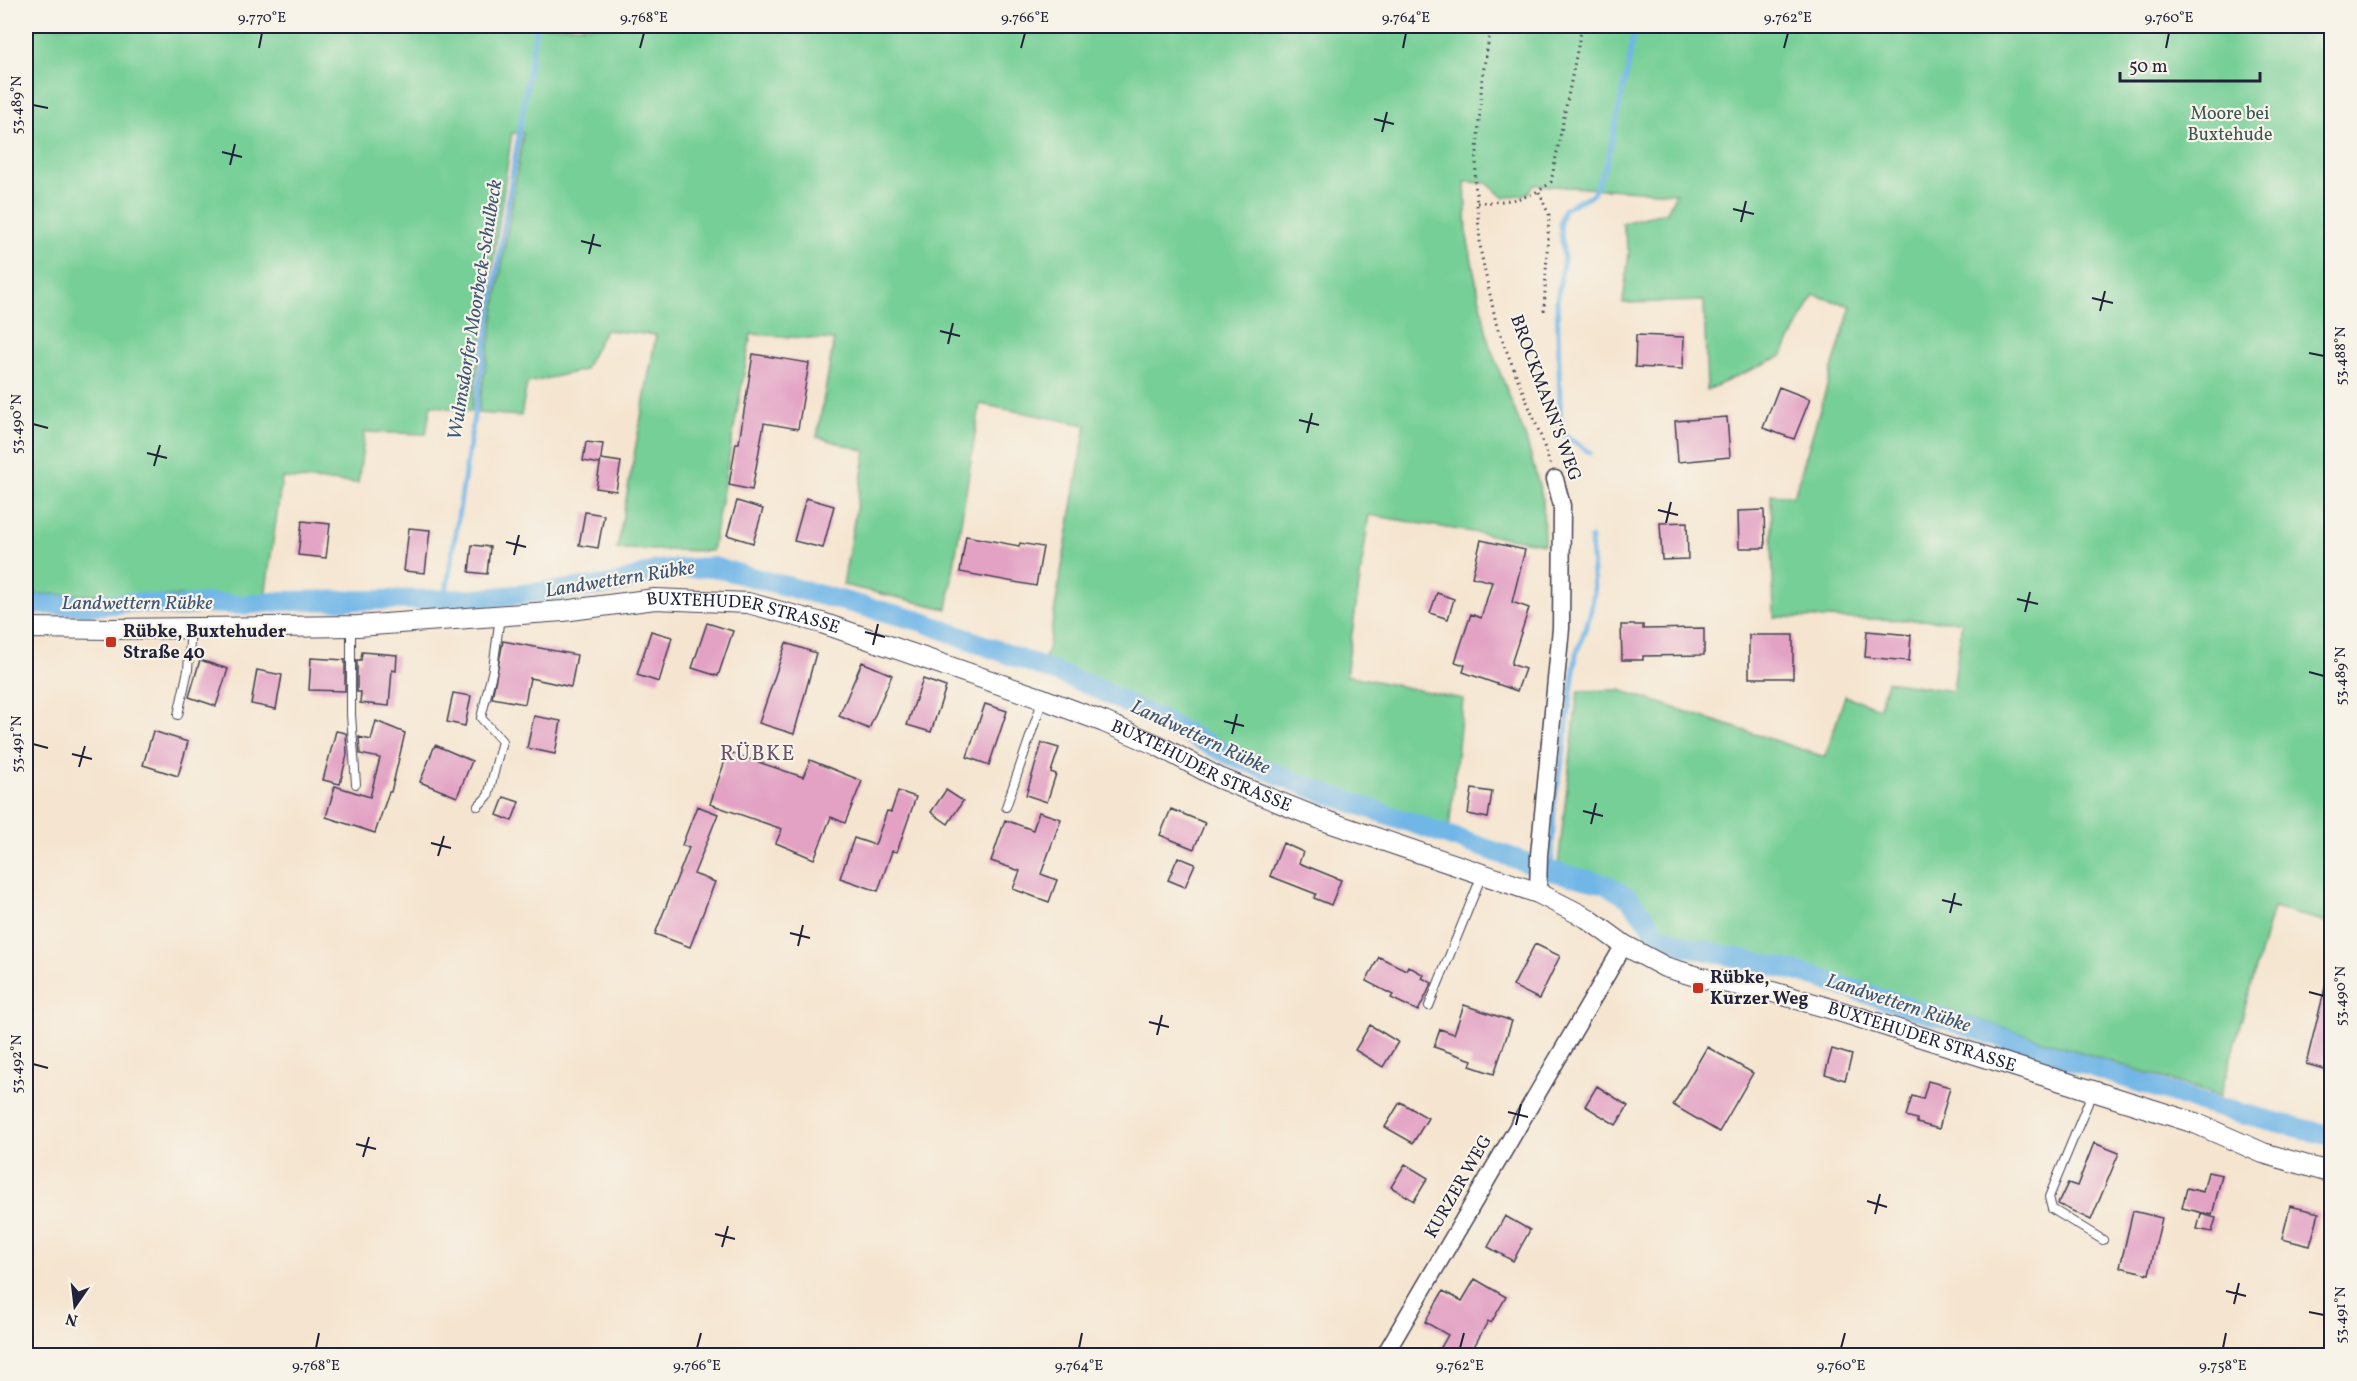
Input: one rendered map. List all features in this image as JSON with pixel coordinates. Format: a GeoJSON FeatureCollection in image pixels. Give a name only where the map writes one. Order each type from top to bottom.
{"type":"FeatureCollection","features":[{"type":"Feature","properties":{"kind":"street","name":"BROCKMANN'S WEG"},"geometry":{"type":"LineString","coordinates":[[1538,886],[1561,628],[1562,506],[1555,479]]}},
{"type":"Feature","properties":{"kind":"street","name":"BUXTEHUDER STRASSE"},"geometry":{"type":"LineString","coordinates":[[26,628],[351,626],[563,611],[655,599],[747,603],[822,623],[1043,699],[1104,722],[1157,745],[1219,778],[1323,820],[1482,874],[1538,886],[1624,945],[1665,967],[1702,978],[1769,991],[1832,1009],[2194,1123],[2264,1153],[2331,1173]]}},
{"type":"Feature","properties":{"kind":"street","name":"KURZER WEG"},"geometry":{"type":"LineString","coordinates":[[1384,1356],[1624,945]]}},
{"type":"Feature","properties":{"kind":"lane"},"geometry":{"type":"LineString","coordinates":[[478,806],[488,796],[502,741],[482,717],[493,669],[500,616]]}},
{"type":"Feature","properties":{"kind":"lane"},"geometry":{"type":"LineString","coordinates":[[351,626],[351,715],[356,784]]}},
{"type":"Feature","properties":{"kind":"lane"},"geometry":{"type":"LineString","coordinates":[[178,715],[188,670],[191,628]]}},
{"type":"Feature","properties":{"kind":"lane"},"geometry":{"type":"LineString","coordinates":[[1006,807],[1043,699]]}},
{"type":"Feature","properties":{"kind":"lane"},"geometry":{"type":"LineString","coordinates":[[1429,1006],[1482,874]]}},
{"type":"Feature","properties":{"kind":"lane"},"geometry":{"type":"LineString","coordinates":[[2093,1091],[2049,1197],[2052,1209],[2103,1240]]}},
{"type":"Feature","properties":{"kind":"path","name":"BROCKMANN'S WEG"},"geometry":{"type":"LineString","coordinates":[[1491,26],[1482,79],[1475,181],[1481,253],[1497,327],[1540,434],[1555,479]]}},
{"type":"Feature","properties":{"kind":"path"},"geometry":{"type":"LineString","coordinates":[[1477,203],[1516,200],[1539,192],[1551,182],[1582,26]]}},
{"type":"Feature","properties":{"kind":"path"},"geometry":{"type":"LineString","coordinates":[[1539,192],[1549,215],[1544,311]]}},
{"type":"Feature","properties":{"kind":"green space","name":"Moore bei Buxtehude"},"geometry":{"type":"Polygon","coordinates":[[[26,26],[2331,26],[2331,923],[2273,908],[2220,1096],[1810,967],[1686,941],[1662,932],[1636,896],[1611,880],[1558,866],[1578,691],[1620,690],[1825,757],[1845,696],[1879,708],[1887,681],[1953,691],[1962,621],[1774,617],[1771,494],[1794,496],[1851,306],[1814,295],[1782,356],[1707,390],[1704,301],[1623,303],[1629,252],[1622,223],[1667,212],[1676,193],[1534,185],[1528,193],[1504,198],[1487,183],[1465,182],[1467,237],[1489,344],[1526,439],[1543,500],[1544,544],[1369,515],[1346,675],[1463,699],[1449,829],[1325,785],[1211,740],[1044,659],[1048,649],[1086,425],[980,404],[947,609],[843,585],[866,451],[817,437],[834,340],[751,334],[712,551],[617,549],[656,335],[605,330],[584,370],[527,383],[521,416],[478,413],[523,133],[512,133],[471,412],[431,405],[426,434],[365,432],[358,483],[282,478],[265,597],[26,594],[26,26]]]}},
{"type":"Feature","properties":{"kind":"building"},"geometry":{"type":"Polygon","coordinates":[[[1636,335],[1684,337],[1683,369],[1635,367],[1636,335]]]}},
{"type":"Feature","properties":{"kind":"building"},"geometry":{"type":"Polygon","coordinates":[[[753,354],[809,363],[798,429],[764,423],[752,490],[729,485],[736,443],[739,443],[753,354]]]}},
{"type":"Feature","properties":{"kind":"building"},"geometry":{"type":"Polygon","coordinates":[[[1779,387],[1810,399],[1794,439],[1763,428],[1779,387]]]}},
{"type":"Feature","properties":{"kind":"building"},"geometry":{"type":"Polygon","coordinates":[[[1727,417],[1730,457],[1678,462],[1675,421],[1727,417]]]}},
{"type":"Feature","properties":{"kind":"building"},"geometry":{"type":"Polygon","coordinates":[[[586,442],[603,444],[600,464],[583,461],[586,442]]]}},
{"type":"Feature","properties":{"kind":"building"},"geometry":{"type":"Polygon","coordinates":[[[601,459],[621,462],[616,491],[596,488],[601,459]]]}},
{"type":"Feature","properties":{"kind":"building"},"geometry":{"type":"Polygon","coordinates":[[[806,498],[834,506],[823,548],[794,541],[806,498]]]}},
{"type":"Feature","properties":{"kind":"building"},"geometry":{"type":"Polygon","coordinates":[[[737,501],[763,509],[753,543],[727,535],[737,501]]]}},
{"type":"Feature","properties":{"kind":"building"},"geometry":{"type":"Polygon","coordinates":[[[1764,510],[1765,548],[1739,548],[1738,511],[1764,510]]]}},
{"type":"Feature","properties":{"kind":"building"},"geometry":{"type":"Polygon","coordinates":[[[585,512],[604,515],[598,548],[579,545],[585,512]]]}},
{"type":"Feature","properties":{"kind":"building"},"geometry":{"type":"Polygon","coordinates":[[[302,521],[330,524],[326,558],[298,555],[302,521]]]}},
{"type":"Feature","properties":{"kind":"building"},"geometry":{"type":"Polygon","coordinates":[[[1687,522],[1688,559],[1662,560],[1660,523],[1687,522]]]}},
{"type":"Feature","properties":{"kind":"building"},"geometry":{"type":"Polygon","coordinates":[[[409,528],[430,530],[425,573],[404,571],[409,528]]]}},
{"type":"Feature","properties":{"kind":"building"},"geometry":{"type":"Polygon","coordinates":[[[966,536],[1019,546],[1020,543],[1043,547],[1036,586],[960,572],[966,536]]]}},
{"type":"Feature","properties":{"kind":"building"},"geometry":{"type":"Polygon","coordinates":[[[1481,540],[1525,550],[1512,602],[1529,608],[1511,664],[1525,669],[1517,691],[1463,672],[1465,665],[1455,662],[1471,614],[1481,618],[1492,582],[1472,577],[1481,540]]]}},
{"type":"Feature","properties":{"kind":"building"},"geometry":{"type":"Polygon","coordinates":[[[472,545],[490,547],[487,574],[469,572],[472,545]]]}},
{"type":"Feature","properties":{"kind":"building"},"geometry":{"type":"Polygon","coordinates":[[[1437,593],[1454,599],[1448,619],[1430,613],[1437,593]]]}},
{"type":"Feature","properties":{"kind":"building"},"geometry":{"type":"Polygon","coordinates":[[[707,623],[733,631],[718,676],[692,668],[707,623]]]}},
{"type":"Feature","properties":{"kind":"building"},"geometry":{"type":"Polygon","coordinates":[[[1621,625],[1643,625],[1643,629],[1704,628],[1704,655],[1643,656],[1643,660],[1622,660],[1621,625]]]}},
{"type":"Feature","properties":{"kind":"building"},"geometry":{"type":"Polygon","coordinates":[[[651,631],[672,637],[659,682],[637,675],[651,631]]]}},
{"type":"Feature","properties":{"kind":"building"},"geometry":{"type":"Polygon","coordinates":[[[1867,631],[1911,635],[1909,661],[1865,657],[1867,631]]]}},
{"type":"Feature","properties":{"kind":"building"},"geometry":{"type":"Polygon","coordinates":[[[1749,635],[1793,635],[1793,678],[1749,678],[1749,635]]]}},
{"type":"Feature","properties":{"kind":"building"},"geometry":{"type":"Polygon","coordinates":[[[503,641],[577,655],[571,687],[530,678],[525,704],[492,698],[503,641]]]}},
{"type":"Feature","properties":{"kind":"building"},"geometry":{"type":"Polygon","coordinates":[[[786,643],[816,653],[794,734],[759,723],[786,643]]]}},
{"type":"Feature","properties":{"kind":"building"},"geometry":{"type":"Polygon","coordinates":[[[362,652],[397,655],[396,671],[392,670],[389,706],[360,703],[361,692],[357,692],[357,660],[361,660],[362,652]]]}},
{"type":"Feature","properties":{"kind":"building"},"geometry":{"type":"Polygon","coordinates":[[[311,658],[345,660],[345,691],[309,690],[311,658]]]}},
{"type":"Feature","properties":{"kind":"building"},"geometry":{"type":"Polygon","coordinates":[[[200,660],[228,669],[216,706],[189,697],[200,660]]]}},
{"type":"Feature","properties":{"kind":"building"},"geometry":{"type":"Polygon","coordinates":[[[862,662],[892,675],[869,729],[839,716],[862,662]]]}},
{"type":"Feature","properties":{"kind":"building"},"geometry":{"type":"Polygon","coordinates":[[[257,670],[282,675],[276,709],[251,704],[257,670]]]}},
{"type":"Feature","properties":{"kind":"building"},"geometry":{"type":"Polygon","coordinates":[[[923,679],[946,687],[931,732],[907,725],[923,679]]]}},
{"type":"Feature","properties":{"kind":"building"},"geometry":{"type":"Polygon","coordinates":[[[453,693],[471,696],[465,726],[447,722],[453,693]]]}},
{"type":"Feature","properties":{"kind":"building"},"geometry":{"type":"Polygon","coordinates":[[[985,704],[1007,711],[989,765],[967,757],[985,704]]]}},
{"type":"Feature","properties":{"kind":"building"},"geometry":{"type":"Polygon","coordinates":[[[534,716],[561,721],[555,754],[527,748],[534,716]]]}},
{"type":"Feature","properties":{"kind":"building"},"geometry":{"type":"Polygon","coordinates":[[[376,721],[405,733],[391,792],[389,792],[375,833],[326,817],[335,786],[370,797],[380,758],[360,754],[359,737],[371,740],[376,721]]]}},
{"type":"Feature","properties":{"kind":"building"},"geometry":{"type":"Polygon","coordinates":[[[153,731],[188,742],[178,776],[143,765],[153,731]]]}},
{"type":"Feature","properties":{"kind":"building"},"geometry":{"type":"Polygon","coordinates":[[[336,731],[346,733],[347,755],[340,784],[323,780],[336,731]]]}},
{"type":"Feature","properties":{"kind":"building"},"geometry":{"type":"Polygon","coordinates":[[[1042,743],[1059,748],[1051,772],[1056,774],[1047,802],[1026,795],[1042,743]]]}},
{"type":"Feature","properties":{"kind":"building"},"geometry":{"type":"Polygon","coordinates":[[[435,745],[472,761],[457,797],[420,782],[435,745]]]}},
{"type":"Feature","properties":{"kind":"building"},"geometry":{"type":"Polygon","coordinates":[[[728,752],[803,777],[810,760],[862,781],[845,823],[831,817],[814,859],[776,843],[782,829],[710,804],[728,752]]]}},
{"type":"Feature","properties":{"kind":"building"},"geometry":{"type":"Polygon","coordinates":[[[1472,789],[1492,792],[1488,818],[1468,814],[1472,789]]]}},
{"type":"Feature","properties":{"kind":"building"},"geometry":{"type":"Polygon","coordinates":[[[946,790],[963,801],[948,824],[931,812],[946,790]]]}},
{"type":"Feature","properties":{"kind":"building"},"geometry":{"type":"Polygon","coordinates":[[[898,791],[916,797],[897,852],[892,851],[878,891],[840,878],[854,838],[875,845],[887,811],[891,812],[898,791]]]}},
{"type":"Feature","properties":{"kind":"building"},"geometry":{"type":"Polygon","coordinates":[[[504,797],[519,802],[512,821],[497,815],[504,797]]]}},
{"type":"Feature","properties":{"kind":"building"},"geometry":{"type":"Polygon","coordinates":[[[697,806],[718,814],[694,874],[715,882],[690,947],[655,934],[689,848],[682,845],[697,806]]]}},
{"type":"Feature","properties":{"kind":"building"},"geometry":{"type":"Polygon","coordinates":[[[1171,809],[1205,823],[1194,849],[1160,835],[1171,809]]]}},
{"type":"Feature","properties":{"kind":"building"},"geometry":{"type":"Polygon","coordinates":[[[1039,812],[1061,819],[1041,874],[1057,880],[1049,902],[1013,889],[1020,871],[991,861],[1005,820],[1033,830],[1039,812]]]}},
{"type":"Feature","properties":{"kind":"building"},"geometry":{"type":"Polygon","coordinates":[[[1283,843],[1303,852],[1299,863],[1341,880],[1331,905],[1314,898],[1316,894],[1270,876],[1283,843]]]}},
{"type":"Feature","properties":{"kind":"building"},"geometry":{"type":"Polygon","coordinates":[[[1178,857],[1195,864],[1185,887],[1168,880],[1178,857]]]}},
{"type":"Feature","properties":{"kind":"building"},"geometry":{"type":"Polygon","coordinates":[[[1535,944],[1560,956],[1539,999],[1513,986],[1535,944]]]}},
{"type":"Feature","properties":{"kind":"building"},"geometry":{"type":"Polygon","coordinates":[[[1379,957],[1406,970],[1408,966],[1424,975],[1422,978],[1432,983],[1418,1011],[1391,998],[1393,995],[1366,981],[1379,957]]]}},
{"type":"Feature","properties":{"kind":"building"},"geometry":{"type":"Polygon","coordinates":[[[2326,984],[2331,985],[2331,1071],[2306,1064],[2326,984]]]}},
{"type":"Feature","properties":{"kind":"building"},"geometry":{"type":"Polygon","coordinates":[[[1464,1005],[1512,1021],[1494,1074],[1470,1066],[1472,1060],[1434,1047],[1440,1029],[1454,1034],[1464,1005]]]}},
{"type":"Feature","properties":{"kind":"building"},"geometry":{"type":"Polygon","coordinates":[[[1370,1025],[1398,1042],[1383,1067],[1355,1050],[1370,1025]]]}},
{"type":"Feature","properties":{"kind":"building"},"geometry":{"type":"Polygon","coordinates":[[[1707,1047],[1753,1073],[1719,1132],[1673,1105],[1707,1047]]]}},
{"type":"Feature","properties":{"kind":"building"},"geometry":{"type":"Polygon","coordinates":[[[1832,1049],[1852,1055],[1845,1080],[1825,1074],[1832,1049]]]}},
{"type":"Feature","properties":{"kind":"building"},"geometry":{"type":"Polygon","coordinates":[[[1928,1081],[1950,1087],[1939,1129],[1917,1123],[1917,1119],[1906,1116],[1912,1096],[1923,1099],[1928,1081]]]}},
{"type":"Feature","properties":{"kind":"building"},"geometry":{"type":"Polygon","coordinates":[[[1597,1086],[1628,1106],[1616,1125],[1585,1106],[1597,1086]]]}},
{"type":"Feature","properties":{"kind":"building"},"geometry":{"type":"Polygon","coordinates":[[[1400,1102],[1428,1118],[1413,1143],[1385,1127],[1400,1102]]]}},
{"type":"Feature","properties":{"kind":"building"},"geometry":{"type":"Polygon","coordinates":[[[2094,1143],[2119,1153],[2091,1220],[2058,1204],[2068,1183],[2077,1186],[2094,1143]]]}},
{"type":"Feature","properties":{"kind":"building"},"geometry":{"type":"Polygon","coordinates":[[[1405,1164],[1428,1178],[1414,1201],[1391,1187],[1405,1164]]]}},
{"type":"Feature","properties":{"kind":"building"},"geometry":{"type":"Polygon","coordinates":[[[2208,1172],[2222,1175],[2212,1215],[2182,1208],[2187,1188],[2203,1192],[2208,1172]]]}},
{"type":"Feature","properties":{"kind":"building"},"geometry":{"type":"Polygon","coordinates":[[[2290,1206],[2319,1213],[2310,1246],[2282,1239],[2290,1206]]]}},
{"type":"Feature","properties":{"kind":"building"},"geometry":{"type":"Polygon","coordinates":[[[2133,1211],[2162,1218],[2149,1274],[2120,1267],[2133,1211]]]}},
{"type":"Feature","properties":{"kind":"building"},"geometry":{"type":"Polygon","coordinates":[[[2201,1214],[2216,1218],[2212,1232],[2197,1229],[2201,1214]]]}},
{"type":"Feature","properties":{"kind":"building"},"geometry":{"type":"Polygon","coordinates":[[[1505,1216],[1530,1230],[1513,1261],[1488,1247],[1505,1216]]]}},
{"type":"Feature","properties":{"kind":"building"},"geometry":{"type":"Polygon","coordinates":[[[1475,1279],[1506,1297],[1491,1323],[1488,1321],[1469,1356],[1436,1356],[1448,1335],[1425,1322],[1443,1291],[1462,1301],[1475,1279]]]}},
{"type":"Feature","properties":{"kind":"waterway","name":"Wulmsdorfer Moorbeck-Schulbeck"},"geometry":{"type":"LineString","coordinates":[[445,599],[536,26]]}},
{"type":"Feature","properties":{"kind":"waterway"},"geometry":{"type":"LineString","coordinates":[[1590,453],[1561,432],[1557,301],[1564,258],[1560,223],[1564,209],[1593,194],[1607,162],[1629,63],[1634,26]]}},
{"type":"Feature","properties":{"kind":"waterway"},"geometry":{"type":"LineString","coordinates":[[1551,871],[1554,803],[1563,755],[1576,655],[1590,615],[1594,592],[1591,538]]}},
{"type":"Feature","properties":{"kind":"waterway","name":"Landwettern Rübke"},"geometry":{"type":"LineString","coordinates":[[26,604],[90,606],[136,602],[176,607],[204,603],[244,605],[282,601],[476,599],[615,584],[658,570],[713,567],[920,621],[1092,686],[1232,756],[1322,792],[1551,871],[1605,884],[1629,898],[1659,935],[1685,946],[1800,972],[2209,1105],[2332,1136]]}},
{"type":"Feature","properties":{"kind":"place","name":"Rübke, Buxtehuder Straße 40"},"geometry":{"type":"Point","coordinates":[111,642]}},
{"type":"Feature","properties":{"kind":"place","name":"Rübke, Kurzer Weg"},"geometry":{"type":"Point","coordinates":[1698,988]}},
{"type":"Feature","properties":{"kind":"district","name":"RÜBKE"},"geometry":{"type":"Point","coordinates":[758,754]}}]}
